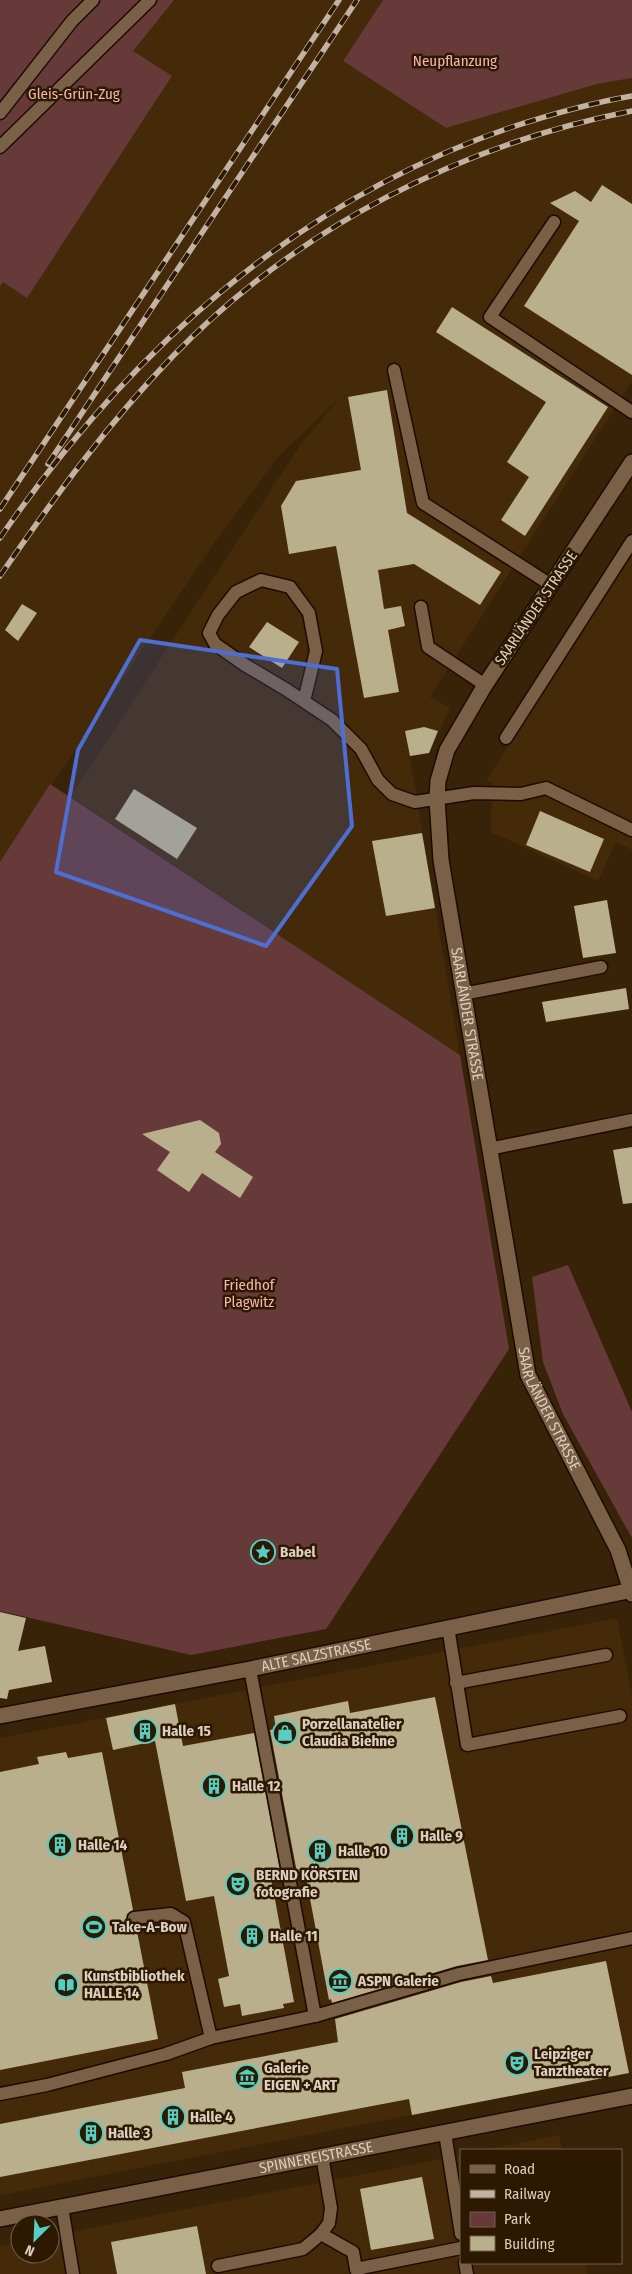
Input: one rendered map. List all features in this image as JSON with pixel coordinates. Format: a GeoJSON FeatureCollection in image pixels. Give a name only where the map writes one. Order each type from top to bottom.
{"type":"FeatureCollection","features":[{"type":"Feature","properties":{"kind":"street","name":"SAARLÄNDER STRASSE"},"geometry":{"type":"LineString","coordinates":[[632,462],[485,685],[447,750],[438,781],[437,799],[441,860],[528,1375],[618,1550],[632,1591]]}},
{"type":"Feature","properties":{"kind":"street","name":"ALTE SALZSTRASSE"},"geometry":{"type":"LineString","coordinates":[[0,1716],[250,1669],[448,1627],[632,1591]]}},
{"type":"Feature","properties":{"kind":"street","name":"SPINNEREISTRASSE"},"geometry":{"type":"LineString","coordinates":[[0,2219],[632,2096]]}},
{"type":"Feature","properties":{"kind":"lane"},"geometry":{"type":"LineString","coordinates":[[0,113],[72,21],[93,0]]}},
{"type":"Feature","properties":{"kind":"lane"},"geometry":{"type":"LineString","coordinates":[[0,147],[150,0]]}},
{"type":"Feature","properties":{"kind":"lane"},"geometry":{"type":"LineString","coordinates":[[554,222],[490,317],[632,412]]}},
{"type":"Feature","properties":{"kind":"lane"},"geometry":{"type":"LineString","coordinates":[[394,370],[424,503],[551,585]]}},
{"type":"Feature","properties":{"kind":"lane"},"geometry":{"type":"LineString","coordinates":[[506,738],[632,541]]}},
{"type":"Feature","properties":{"kind":"lane"},"geometry":{"type":"LineString","coordinates":[[304,701],[316,651],[309,614],[290,587],[262,580],[236,592],[218,616],[209,633],[215,644],[332,720],[361,749],[378,780],[392,794],[415,802],[474,793],[521,794],[546,788],[632,830]]}},
{"type":"Feature","properties":{"kind":"lane"},"geometry":{"type":"LineString","coordinates":[[421,607],[428,647],[485,685]]}},
{"type":"Feature","properties":{"kind":"lane"},"geometry":{"type":"LineString","coordinates":[[463,994],[601,967]]}},
{"type":"Feature","properties":{"kind":"lane"},"geometry":{"type":"LineString","coordinates":[[489,1149],[632,1120]]}},
{"type":"Feature","properties":{"kind":"lane"},"geometry":{"type":"LineString","coordinates":[[448,1627],[466,1745],[620,1716]]}},
{"type":"Feature","properties":{"kind":"lane"},"geometry":{"type":"LineString","coordinates":[[456,1683],[606,1655]]}},
{"type":"Feature","properties":{"kind":"lane"},"geometry":{"type":"LineString","coordinates":[[250,1669],[315,2016]]}},
{"type":"Feature","properties":{"kind":"lane"},"geometry":{"type":"LineString","coordinates":[[134,1918],[170,1914],[184,1922],[211,2038]]}},
{"type":"Feature","properties":{"kind":"lane"},"geometry":{"type":"LineString","coordinates":[[0,2094],[47,2085],[166,2054],[211,2038],[315,2016],[459,1974],[632,1938]]}},
{"type":"Feature","properties":{"kind":"lane"},"geometry":{"type":"LineString","coordinates":[[444,2133],[460,2228]]}},
{"type":"Feature","properties":{"kind":"lane"},"geometry":{"type":"LineString","coordinates":[[218,2266],[303,2249],[321,2234],[329,2223],[331,2208],[322,2156]]}},
{"type":"Feature","properties":{"kind":"lane"},"geometry":{"type":"LineString","coordinates":[[62,2207],[73,2274]]}},
{"type":"Feature","properties":{"kind":"lane"},"geometry":{"type":"LineString","coordinates":[[321,2234],[353,2252],[357,2271],[460,2248]]}},
{"type":"Feature","properties":{"kind":"highlighted area"},"geometry":{"type":"Polygon","coordinates":[[[140,640],[337,669],[352,826],[266,946],[56,872],[78,750],[140,640]]]}},
{"type":"Feature","properties":{"kind":"shaded area"},"geometry":{"type":"Polygon","coordinates":[[[174,0],[383,0],[343,61],[446,128],[597,84],[632,78],[632,381],[430,697],[450,708],[429,753],[410,757],[460,1055],[70,797],[301,444],[342,395],[277,458],[212,546],[0,862],[0,286],[3,282],[27,297],[172,77],[132,51],[174,0]]]}},
{"type":"Feature","properties":{"kind":"shaded area"},"geometry":{"type":"Polygon","coordinates":[[[632,555],[632,850],[616,842],[598,881],[491,832],[492,782],[486,781],[632,555]]]}},
{"type":"Feature","properties":{"kind":"shaded area"},"geometry":{"type":"Polygon","coordinates":[[[617,1618],[632,1696],[632,2072],[0,2195],[0,1738],[617,1618]]]}},
{"type":"Feature","properties":{"kind":"shaded area"},"geometry":{"type":"Polygon","coordinates":[[[559,2135],[562,2149],[489,2149],[559,2135]]]}},
{"type":"Feature","properties":{"kind":"shaded area"},"geometry":{"type":"Polygon","coordinates":[[[460,2155],[460,2264],[585,2264],[587,2274],[0,2274],[0,2246],[10,2244],[10,2264],[60,2264],[60,2234],[460,2155]]]}},
{"type":"Feature","properties":{"kind":"green space","name":"Gleis-Grün-Zug"},"geometry":{"type":"Polygon","coordinates":[[[0,0],[174,0],[133,51],[172,76],[27,298],[3,282],[0,286],[0,0]]]}},
{"type":"Feature","properties":{"kind":"green space","name":"Neupflanzung"},"geometry":{"type":"Polygon","coordinates":[[[383,0],[632,0],[632,78],[597,84],[446,128],[343,61],[383,0]]]}},
{"type":"Feature","properties":{"kind":"green space","name":"Friedhof Plagwitz"},"geometry":{"type":"Polygon","coordinates":[[[50,784],[460,1055],[509,1349],[326,1629],[191,1655],[0,1611],[0,862],[50,784]]]}},
{"type":"Feature","properties":{"kind":"green space"},"geometry":{"type":"Polygon","coordinates":[[[568,1265],[632,1412],[632,1538],[563,1414],[543,1362],[532,1277],[568,1265]]]}},
{"type":"Feature","properties":{"kind":"building"},"geometry":{"type":"Polygon","coordinates":[[[602,185],[632,204],[632,375],[524,306],[579,221],[550,203],[575,191],[591,202],[602,185]]]}},
{"type":"Feature","properties":{"kind":"building"},"geometry":{"type":"Polygon","coordinates":[[[452,307],[608,407],[525,536],[501,520],[529,477],[507,462],[546,402],[436,332],[452,307]]]}},
{"type":"Feature","properties":{"kind":"building"},"geometry":{"type":"Polygon","coordinates":[[[387,390],[407,513],[501,572],[480,605],[414,564],[378,570],[384,609],[401,606],[405,626],[388,630],[399,692],[364,698],[336,546],[289,554],[281,506],[296,481],[361,470],[348,397],[387,390]]]}},
{"type":"Feature","properties":{"kind":"building"},"geometry":{"type":"Polygon","coordinates":[[[22,604],[37,613],[18,641],[5,630],[22,604]]]}},
{"type":"Feature","properties":{"kind":"building"},"geometry":{"type":"Polygon","coordinates":[[[267,622],[299,642],[282,668],[249,647],[267,622]]]}},
{"type":"Feature","properties":{"kind":"building"},"geometry":{"type":"Polygon","coordinates":[[[424,727],[438,731],[429,753],[410,756],[405,731],[424,727]]]}},
{"type":"Feature","properties":{"kind":"building"},"geometry":{"type":"Polygon","coordinates":[[[134,789],[197,828],[177,859],[115,819],[134,789]]]}},
{"type":"Feature","properties":{"kind":"building"},"geometry":{"type":"Polygon","coordinates":[[[540,811],[604,839],[590,872],[526,845],[540,811]]]}},
{"type":"Feature","properties":{"kind":"building"},"geometry":{"type":"Polygon","coordinates":[[[422,833],[435,908],[386,916],[372,841],[422,833]]]}},
{"type":"Feature","properties":{"kind":"building"},"geometry":{"type":"Polygon","coordinates":[[[607,900],[616,953],[583,958],[574,906],[607,900]]]}},
{"type":"Feature","properties":{"kind":"building"},"geometry":{"type":"Polygon","coordinates":[[[626,988],[629,1009],[546,1022],[542,1002],[626,988]]]}},
{"type":"Feature","properties":{"kind":"building"},"geometry":{"type":"Polygon","coordinates":[[[200,1120],[219,1133],[221,1144],[215,1152],[253,1177],[240,1198],[202,1173],[189,1192],[157,1170],[170,1152],[142,1134],[200,1120]]]}},
{"type":"Feature","properties":{"kind":"building"},"geometry":{"type":"Polygon","coordinates":[[[632,1147],[632,1203],[623,1204],[613,1150],[632,1147]]]}},
{"type":"Feature","properties":{"kind":"building"},"geometry":{"type":"Polygon","coordinates":[[[0,1612],[26,1618],[18,1651],[45,1646],[52,1682],[9,1690],[7,1699],[0,1698],[0,1612]]]}},
{"type":"Feature","properties":{"kind":"building","name":"Halle 9"},"geometry":{"type":"Polygon","coordinates":[[[435,1697],[488,1960],[457,1966],[332,2003],[331,1999],[329,2000],[305,1872],[297,1873],[270,1730],[276,1729],[274,1716],[348,1701],[350,1713],[435,1697]]]}},
{"type":"Feature","properties":{"kind":"building"},"geometry":{"type":"Polygon","coordinates":[[[175,1704],[183,1746],[254,1733],[281,1876],[271,1878],[294,2002],[283,2004],[284,2008],[242,2016],[240,2004],[224,2007],[218,1979],[229,1976],[214,1896],[186,1901],[155,1741],[113,1750],[106,1718],[175,1704]]]}},
{"type":"Feature","properties":{"kind":"building","name":"Halle 14"},"geometry":{"type":"Polygon","coordinates":[[[66,1752],[68,1758],[102,1752],[133,1910],[127,1914],[126,1919],[130,1925],[136,1926],[158,2039],[0,2070],[0,1772],[39,1764],[37,1757],[66,1752]]]}},
{"type":"Feature","properties":{"kind":"building"},"geometry":{"type":"Polygon","coordinates":[[[606,1961],[629,2073],[412,2115],[409,2099],[0,2177],[0,2124],[185,2088],[182,2072],[338,2042],[335,2019],[461,1982],[491,1976],[493,1983],[606,1961]]]}},
{"type":"Feature","properties":{"kind":"building"},"geometry":{"type":"Polygon","coordinates":[[[422,2177],[434,2239],[371,2250],[360,2189],[422,2177]]]}},
{"type":"Feature","properties":{"kind":"building"},"geometry":{"type":"Polygon","coordinates":[[[197,2226],[206,2274],[117,2274],[111,2242],[197,2226]]]}},
{"type":"Feature","properties":{"kind":"railway"},"geometry":{"type":"LineString","coordinates":[[0,509],[339,0]]}},
{"type":"Feature","properties":{"kind":"railway"},"geometry":{"type":"LineString","coordinates":[[48,464],[357,0]]}},
{"type":"Feature","properties":{"kind":"railway"},"geometry":{"type":"LineString","coordinates":[[0,538],[50,470],[103,406],[160,346],[222,291],[287,241],[357,197],[431,159],[524,123],[585,106],[632,96]]}},
{"type":"Feature","properties":{"kind":"railway"},"geometry":{"type":"LineString","coordinates":[[0,576],[82,462],[149,382],[221,310],[272,269],[327,232],[384,199],[443,170],[505,146],[568,126],[632,111]]}},
{"type":"Feature","properties":{"kind":"place","name":"Babel"},"geometry":{"type":"Point","coordinates":[263,1552]}},
{"type":"Feature","properties":{"kind":"place","name":"Halle 15"},"geometry":{"type":"Point","coordinates":[145,1731]}},
{"type":"Feature","properties":{"kind":"place","name":"Porzellanatelier Claudia Biehne"},"geometry":{"type":"Point","coordinates":[285,1733]}},
{"type":"Feature","properties":{"kind":"place","name":"Halle 12"},"geometry":{"type":"Point","coordinates":[214,1786]}},
{"type":"Feature","properties":{"kind":"place","name":"Halle 9"},"geometry":{"type":"Point","coordinates":[402,1836]}},
{"type":"Feature","properties":{"kind":"place","name":"Halle 14"},"geometry":{"type":"Point","coordinates":[60,1845]}},
{"type":"Feature","properties":{"kind":"place","name":"Halle 10"},"geometry":{"type":"Point","coordinates":[320,1851]}},
{"type":"Feature","properties":{"kind":"place","name":"BERND KÖRSTEN fotografie"},"geometry":{"type":"Point","coordinates":[238,1884]}},
{"type":"Feature","properties":{"kind":"place","name":"Take-A-Bow"},"geometry":{"type":"Point","coordinates":[94,1927]}},
{"type":"Feature","properties":{"kind":"place","name":"Halle 11"},"geometry":{"type":"Point","coordinates":[252,1936]}},
{"type":"Feature","properties":{"kind":"place","name":"ASPN Galerie"},"geometry":{"type":"Point","coordinates":[340,1981]}},
{"type":"Feature","properties":{"kind":"place","name":"Kunstbibliothek HALLE 14"},"geometry":{"type":"Point","coordinates":[66,1985]}},
{"type":"Feature","properties":{"kind":"place","name":"Leipziger Tanztheater"},"geometry":{"type":"Point","coordinates":[517,2063]}},
{"type":"Feature","properties":{"kind":"place","name":"Galerie EIGEN + ART"},"geometry":{"type":"Point","coordinates":[247,2077]}},
{"type":"Feature","properties":{"kind":"place","name":"Halle 4"},"geometry":{"type":"Point","coordinates":[173,2117]}},
{"type":"Feature","properties":{"kind":"place","name":"Halle 3"},"geometry":{"type":"Point","coordinates":[91,2133]}}]}
